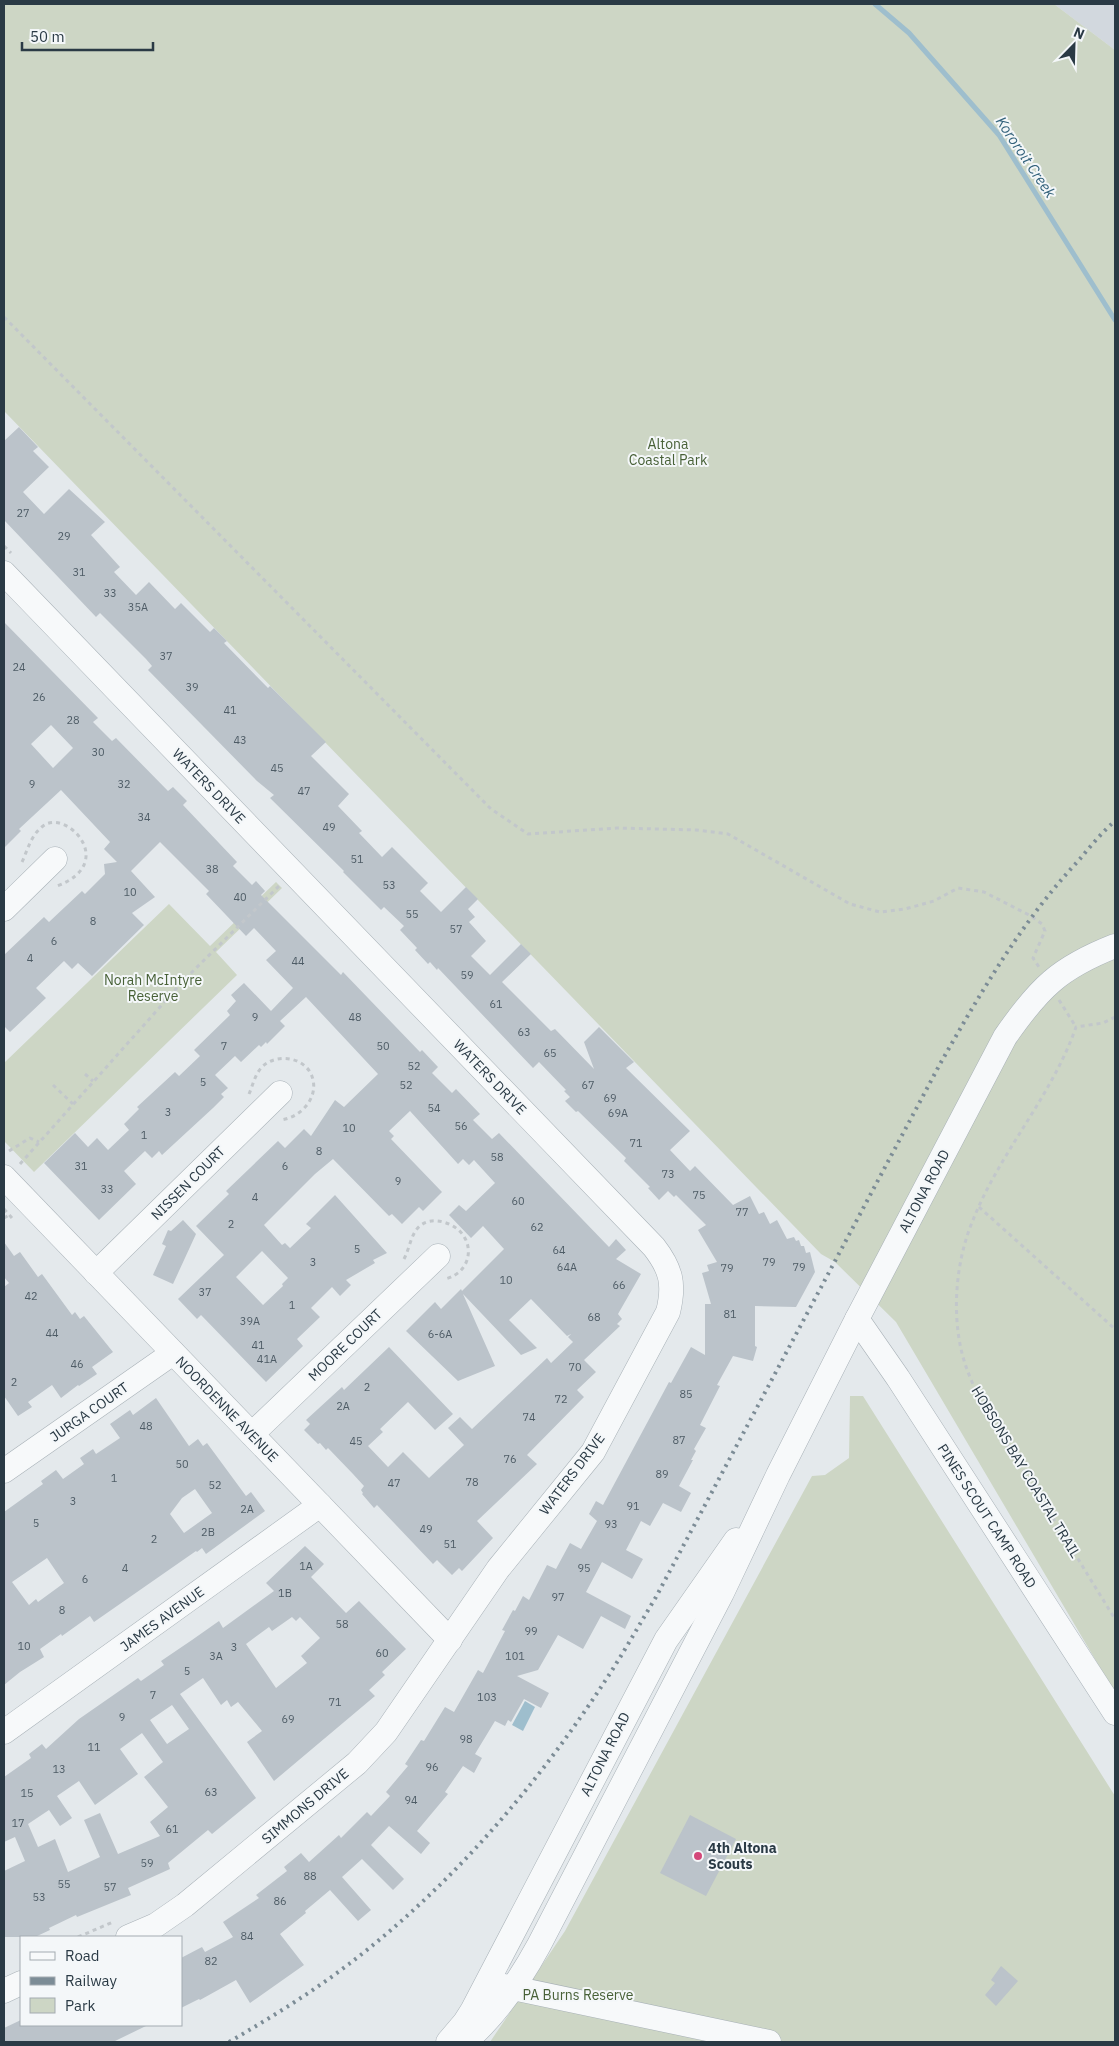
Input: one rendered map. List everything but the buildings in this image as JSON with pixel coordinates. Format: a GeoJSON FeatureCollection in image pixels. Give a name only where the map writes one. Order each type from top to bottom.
{"type":"FeatureCollection","features":[{"type":"Feature","properties":{"kind":"street","name":"WATERS DRIVE"},"geometry":{"type":"LineString","coordinates":[[10,566],[654,1247],[665,1261],[670,1273],[671,1300],[668,1312],[593,1452],[498,1569],[450,1640]]}},
{"type":"Feature","properties":{"kind":"street"},"geometry":{"type":"LineString","coordinates":[[4,909],[55,859]]}},
{"type":"Feature","properties":{"kind":"street","name":"ALTONA ROAD"},"geometry":{"type":"LineString","coordinates":[[465,2042],[484,2024],[512,1989],[539,1945],[722,1593],[778,1476],[857,1320],[1005,1037],[1033,999],[1048,983],[1086,958],[1115,946]]}},
{"type":"Feature","properties":{"kind":"street","name":"NISSEN COURT"},"geometry":{"type":"LineString","coordinates":[[96,1273],[280,1093]]}},
{"type":"Feature","properties":{"kind":"street","name":"NOORDENNE AVENUE"},"geometry":{"type":"LineString","coordinates":[[8,1195],[96,1273],[450,1640]]}},
{"type":"Feature","properties":{"kind":"street","name":"MOORE COURT"},"geometry":{"type":"LineString","coordinates":[[252,1434],[438,1256]]}},
{"type":"Feature","properties":{"kind":"street","name":"PINES SCOUT CAMP ROAD"},"geometry":{"type":"LineString","coordinates":[[857,1320],[892,1370],[1115,1714]]}},
{"type":"Feature","properties":{"kind":"street","name":"JURGA COURT"},"geometry":{"type":"LineString","coordinates":[[4,1471],[173,1353]]}},
{"type":"Feature","properties":{"kind":"street","name":"ALTONA ROAD"},"geometry":{"type":"LineString","coordinates":[[448,2042],[465,2022],[666,1640],[778,1476]]}},
{"type":"Feature","properties":{"kind":"street","name":"JAMES AVENUE"},"geometry":{"type":"LineString","coordinates":[[4,1732],[320,1505]]}},
{"type":"Feature","properties":{"kind":"street","name":"SIMMONS DRIVE"},"geometry":{"type":"LineString","coordinates":[[131,1936],[156,1926],[179,1910],[362,1758],[386,1732],[450,1640]]}},
{"type":"Feature","properties":{"kind":"street"},"geometry":{"type":"LineString","coordinates":[[487,1981],[512,1989],[769,2042]]}},
{"type":"Feature","properties":{"kind":"street"},"geometry":{"type":"LineString","coordinates":[[4,1991],[20,1983]]}},
{"type":"Feature","properties":{"kind":"path"},"geometry":{"type":"LineString","coordinates":[[4,317],[491,809],[528,834],[616,828],[696,830],[728,834],[850,904],[880,912],[905,909],[934,901],[958,888],[984,892],[1031,916],[1042,924],[1046,931],[1033,958],[1076,1027],[1103,1023],[1115,1017]]}},
{"type":"Feature","properties":{"kind":"path"},"geometry":{"type":"LineString","coordinates":[[4,546],[10,566]]}},
{"type":"Feature","properties":{"kind":"path"},"geometry":{"type":"LineString","coordinates":[[4,1218],[8,1195],[18,1167],[39,1142],[212,951],[281,884],[287,890]]}},
{"type":"Feature","properties":{"kind":"path","name":"HOBSONS BAY COASTAL TRAIL"},"geometry":{"type":"LineString","coordinates":[[1076,1027],[1067,1052],[1051,1083],[1017,1136],[989,1185],[979,1207],[962,1252],[956,1287],[959,1334],[967,1371],[986,1410],[1115,1619]]}},
{"type":"Feature","properties":{"kind":"path"},"geometry":{"type":"LineString","coordinates":[[85,1074],[93,1082]]}},
{"type":"Feature","properties":{"kind":"path"},"geometry":{"type":"LineString","coordinates":[[53,1085],[73,1104]]}},
{"type":"Feature","properties":{"kind":"path"},"geometry":{"type":"LineString","coordinates":[[9,1151],[30,1138],[39,1142]]}},
{"type":"Feature","properties":{"kind":"path"},"geometry":{"type":"LineString","coordinates":[[979,1207],[1115,1329]]}},
{"type":"Feature","properties":{"kind":"shaded area"},"geometry":{"type":"Polygon","coordinates":[[[1054,4],[1115,4],[1115,50],[1054,4]]]}},
{"type":"Feature","properties":{"kind":"green space","name":"Altona Coastal Park"},"geometry":{"type":"Polygon","coordinates":[[[4,4],[1054,4],[1115,50],[1115,1693],[896,1322],[835,1262],[821,1254],[4,411],[4,4]]]}},
{"type":"Feature","properties":{"kind":"green space","name":"Norah McIntyre Reserve"},"geometry":{"type":"Polygon","coordinates":[[[276,882],[282,888],[216,952],[237,975],[34,1172],[4,1141],[4,1063],[169,904],[210,946],[276,882]]]}},
{"type":"Feature","properties":{"kind":"green space","name":"PA Burns Reserve"},"geometry":{"type":"Polygon","coordinates":[[[850,1396],[863,1396],[1115,1796],[1115,2042],[490,2042],[565,1931],[812,1476],[825,1475],[849,1458],[850,1396]]]}},
{"type":"Feature","properties":{"kind":"water"},"geometry":{"type":"Polygon","coordinates":[[[525,1701],[535,1707],[523,1731],[512,1725],[525,1701]]]}},
{"type":"Feature","properties":{"kind":"waterway","name":"Kororoit Creek"},"geometry":{"type":"LineString","coordinates":[[875,4],[909,33],[999,135],[1115,320]]}},
{"type":"Feature","properties":{"kind":"railway"},"geometry":{"type":"LineString","coordinates":[[229,2042],[335,1975],[386,1934],[456,1869],[520,1797],[550,1759],[612,1671],[656,1597],[940,1064],[971,1010],[1039,907],[1058,883],[1115,821]]}},
{"type":"Feature","properties":{"kind":"place","name":"4th Altona Scouts"},"geometry":{"type":"Point","coordinates":[698,1856]}}]}
